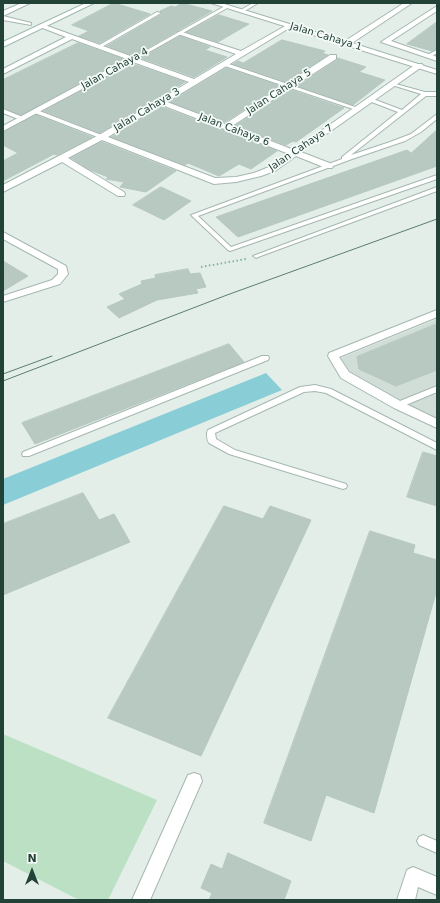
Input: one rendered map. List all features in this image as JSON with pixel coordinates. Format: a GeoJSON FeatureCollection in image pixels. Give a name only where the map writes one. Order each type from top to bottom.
{"type":"FeatureCollection","features":[{"type":"Feature","properties":{"kind":"street"},"geometry":{"type":"LineString","coordinates":[[3,14],[27,3]]}},
{"type":"Feature","properties":{"kind":"street"},"geometry":{"type":"LineString","coordinates":[[3,45],[91,3]]}},
{"type":"Feature","properties":{"kind":"street","name":"Jalan Cahaya 1"},"geometry":{"type":"LineString","coordinates":[[214,3],[437,72]]}},
{"type":"Feature","properties":{"kind":"street"},"geometry":{"type":"LineString","coordinates":[[346,44],[409,3]]}},
{"type":"Feature","properties":{"kind":"street"},"geometry":{"type":"LineString","coordinates":[[437,8],[385,42],[437,59]]}},
{"type":"Feature","properties":{"kind":"street"},"geometry":{"type":"LineString","coordinates":[[3,18],[29,24]]}},
{"type":"Feature","properties":{"kind":"street"},"geometry":{"type":"LineString","coordinates":[[16,30],[36,20]]}},
{"type":"Feature","properties":{"kind":"street"},"geometry":{"type":"LineString","coordinates":[[42,26],[195,82]]}},
{"type":"Feature","properties":{"kind":"street","name":"Jalan Cahaya 3"},"geometry":{"type":"LineString","coordinates":[[3,189],[102,137],[289,26]]}},
{"type":"Feature","properties":{"kind":"street"},"geometry":{"type":"LineString","coordinates":[[180,33],[242,54]]}},
{"type":"Feature","properties":{"kind":"street"},"geometry":{"type":"LineString","coordinates":[[3,72],[71,37]]}},
{"type":"Feature","properties":{"kind":"street","name":"Jalan Cahaya 5"},"geometry":{"type":"LineString","coordinates":[[226,127],[333,57]]}},
{"type":"Feature","properties":{"kind":"street","name":"Jalan Cahaya 4"},"geometry":{"type":"LineString","coordinates":[[3,129],[133,59]]}},
{"type":"Feature","properties":{"kind":"street","name":"Jalan Cahaya 7"},"geometry":{"type":"LineString","coordinates":[[102,137],[214,181],[232,181],[254,176],[272,169],[419,66]]}},
{"type":"Feature","properties":{"kind":"street","name":"Jalan Cahaya 6"},"geometry":{"type":"LineString","coordinates":[[161,102],[329,166]]}},
{"type":"Feature","properties":{"kind":"street"},"geometry":{"type":"LineString","coordinates":[[62,158],[121,194]]}},
{"type":"Feature","properties":{"kind":"street"},"geometry":{"type":"LineString","coordinates":[[3,235],[63,268],[63,274],[56,282],[3,299]]}},
{"type":"Feature","properties":{"kind":"street"},"geometry":{"type":"LineString","coordinates":[[437,313],[332,356],[345,375],[398,405],[437,424]]}},
{"type":"Feature","properties":{"kind":"street"},"geometry":{"type":"LineString","coordinates":[[141,900],[194,781]]}},
{"type":"Feature","properties":{"kind":"street"},"geometry":{"type":"LineString","coordinates":[[406,900],[413,876],[437,886]]}},
{"type":"Feature","properties":{"kind":"lane"},"geometry":{"type":"LineString","coordinates":[[244,3],[254,4]]}},
{"type":"Feature","properties":{"kind":"lane"},"geometry":{"type":"LineString","coordinates":[[241,11],[254,4]]}},
{"type":"Feature","properties":{"kind":"lane","name":"Jalan Cahaya 4"},"geometry":{"type":"LineString","coordinates":[[133,59],[227,7]]}},
{"type":"Feature","properties":{"kind":"lane"},"geometry":{"type":"LineString","coordinates":[[98,47],[159,13]]}},
{"type":"Feature","properties":{"kind":"lane"},"geometry":{"type":"LineString","coordinates":[[429,56],[437,50]]}},
{"type":"Feature","properties":{"kind":"lane"},"geometry":{"type":"LineString","coordinates":[[224,64],[358,109]]}},
{"type":"Feature","properties":{"kind":"lane"},"geometry":{"type":"LineString","coordinates":[[394,84],[425,94],[437,94]]}},
{"type":"Feature","properties":{"kind":"lane"},"geometry":{"type":"LineString","coordinates":[[425,94],[340,160],[329,166],[194,216],[230,249],[437,177]]}},
{"type":"Feature","properties":{"kind":"lane"},"geometry":{"type":"LineString","coordinates":[[371,100],[402,112]]}},
{"type":"Feature","properties":{"kind":"lane"},"geometry":{"type":"LineString","coordinates":[[3,111],[23,119]]}},
{"type":"Feature","properties":{"kind":"lane"},"geometry":{"type":"LineString","coordinates":[[37,112],[102,137]]}},
{"type":"Feature","properties":{"kind":"lane"},"geometry":{"type":"LineString","coordinates":[[340,160],[388,146],[414,134],[437,116]]}},
{"type":"Feature","properties":{"kind":"lane"},"geometry":{"type":"LineString","coordinates":[[256,256],[437,189]]}},
{"type":"Feature","properties":{"kind":"lane"},"geometry":{"type":"LineString","coordinates":[[26,454],[265,358]]}},
{"type":"Feature","properties":{"kind":"lane"},"geometry":{"type":"LineString","coordinates":[[343,486],[232,452],[212,441],[211,432],[303,389],[315,388],[328,391],[437,447]]}},
{"type":"Feature","properties":{"kind":"lane"},"geometry":{"type":"LineString","coordinates":[[398,405],[437,389]]}},
{"type":"Feature","properties":{"kind":"lane"},"geometry":{"type":"LineString","coordinates":[[423,841],[437,847]]}},
{"type":"Feature","properties":{"kind":"path"},"geometry":{"type":"LineString","coordinates":[[201,267],[234,262],[256,256]]}},
{"type":"Feature","properties":{"kind":"shaded area"},"geometry":{"type":"Polygon","coordinates":[[[437,319],[437,419],[396,399],[350,372],[341,358],[437,319]]]}},
{"type":"Feature","properties":{"kind":"green space"},"geometry":{"type":"Polygon","coordinates":[[[3,734],[157,800],[108,900],[79,900],[3,861],[3,734]]]}},
{"type":"Feature","properties":{"kind":"water"},"geometry":{"type":"Polygon","coordinates":[[[266,373],[282,390],[3,505],[3,479],[266,373]]]}},
{"type":"Feature","properties":{"kind":"building"},"geometry":{"type":"Polygon","coordinates":[[[114,3],[150,14],[100,43],[79,36],[89,31],[72,25],[114,3]]]}},
{"type":"Feature","properties":{"kind":"building"},"geometry":{"type":"Polygon","coordinates":[[[182,3],[212,11],[134,56],[107,46],[162,14],[160,11],[171,6],[175,7],[182,3]]]}},
{"type":"Feature","properties":{"kind":"building"},"geometry":{"type":"Polygon","coordinates":[[[219,15],[249,24],[218,42],[187,32],[219,15]]]}},
{"type":"Feature","properties":{"kind":"building"},"geometry":{"type":"Polygon","coordinates":[[[437,22],[437,49],[432,51],[407,44],[437,22]]]}},
{"type":"Feature","properties":{"kind":"building"},"geometry":{"type":"Polygon","coordinates":[[[180,36],[210,47],[205,50],[227,57],[194,77],[141,58],[180,36]]]}},
{"type":"Feature","properties":{"kind":"building"},"geometry":{"type":"Polygon","coordinates":[[[282,40],[325,51],[322,53],[328,55],[286,82],[233,64],[238,61],[243,63],[282,40]]]}},
{"type":"Feature","properties":{"kind":"building"},"geometry":{"type":"Polygon","coordinates":[[[78,43],[123,59],[21,115],[3,108],[3,80],[78,43]]]}},
{"type":"Feature","properties":{"kind":"building"},"geometry":{"type":"Polygon","coordinates":[[[338,58],[366,67],[359,72],[385,80],[353,105],[297,86],[338,58]]]}},
{"type":"Feature","properties":{"kind":"building"},"geometry":{"type":"Polygon","coordinates":[[[133,64],[185,82],[100,133],[44,111],[133,64]]]}},
{"type":"Feature","properties":{"kind":"building"},"geometry":{"type":"Polygon","coordinates":[[[226,68],[280,86],[225,122],[170,102],[226,68]]]}},
{"type":"Feature","properties":{"kind":"building"},"geometry":{"type":"Polygon","coordinates":[[[291,90],[344,108],[296,142],[293,141],[286,145],[235,126],[291,90]]]}},
{"type":"Feature","properties":{"kind":"building"},"geometry":{"type":"Polygon","coordinates":[[[162,107],[277,151],[251,169],[239,164],[219,176],[188,163],[185,165],[111,137],[162,107]]]}},
{"type":"Feature","properties":{"kind":"building"},"geometry":{"type":"Polygon","coordinates":[[[36,115],[92,137],[57,155],[54,154],[3,181],[3,161],[18,153],[3,145],[3,132],[36,115]]]}},
{"type":"Feature","properties":{"kind":"building"},"geometry":{"type":"Polygon","coordinates":[[[437,130],[437,166],[238,237],[216,217],[407,150],[411,153],[437,130]]]}},
{"type":"Feature","properties":{"kind":"building"},"geometry":{"type":"Polygon","coordinates":[[[102,142],[176,171],[146,192],[120,187],[124,182],[106,179],[108,177],[88,169],[71,158],[102,142]]]}},
{"type":"Feature","properties":{"kind":"building"},"geometry":{"type":"Polygon","coordinates":[[[161,187],[191,201],[164,220],[133,205],[161,187]]]}},
{"type":"Feature","properties":{"kind":"building"},"geometry":{"type":"Polygon","coordinates":[[[3,261],[28,276],[3,291],[3,261]]]}},
{"type":"Feature","properties":{"kind":"building"},"geometry":{"type":"Polygon","coordinates":[[[188,269],[190,274],[200,273],[206,287],[196,289],[198,293],[157,300],[119,318],[107,307],[125,299],[119,294],[142,284],[141,281],[156,278],[155,275],[188,269]]]}},
{"type":"Feature","properties":{"kind":"building"},"geometry":{"type":"Polygon","coordinates":[[[437,324],[437,370],[396,386],[359,369],[357,357],[437,324]]]}},
{"type":"Feature","properties":{"kind":"building"},"geometry":{"type":"Polygon","coordinates":[[[229,344],[244,362],[35,444],[22,423],[229,344]]]}},
{"type":"Feature","properties":{"kind":"building"},"geometry":{"type":"Polygon","coordinates":[[[423,452],[437,456],[437,506],[407,497],[423,452]]]}},
{"type":"Feature","properties":{"kind":"building"},"geometry":{"type":"Polygon","coordinates":[[[83,493],[99,520],[114,514],[130,542],[3,595],[3,524],[83,493]]]}},
{"type":"Feature","properties":{"kind":"building"},"geometry":{"type":"Polygon","coordinates":[[[224,506],[263,519],[270,506],[311,520],[201,756],[108,718],[224,506]]]}},
{"type":"Feature","properties":{"kind":"building"},"geometry":{"type":"Polygon","coordinates":[[[370,531],[415,545],[413,553],[437,560],[437,589],[374,813],[326,795],[311,841],[264,823],[370,531]]]}},
{"type":"Feature","properties":{"kind":"building"},"geometry":{"type":"Polygon","coordinates":[[[228,853],[291,881],[284,900],[209,900],[212,893],[201,888],[211,864],[222,869],[228,853]]]}},
{"type":"Feature","properties":{"kind":"tram line"},"geometry":{"type":"LineString","coordinates":[[3,381],[227,295],[437,219]]}},
{"type":"Feature","properties":{"kind":"tram line"},"geometry":{"type":"LineString","coordinates":[[3,374],[52,356]]}}]}
